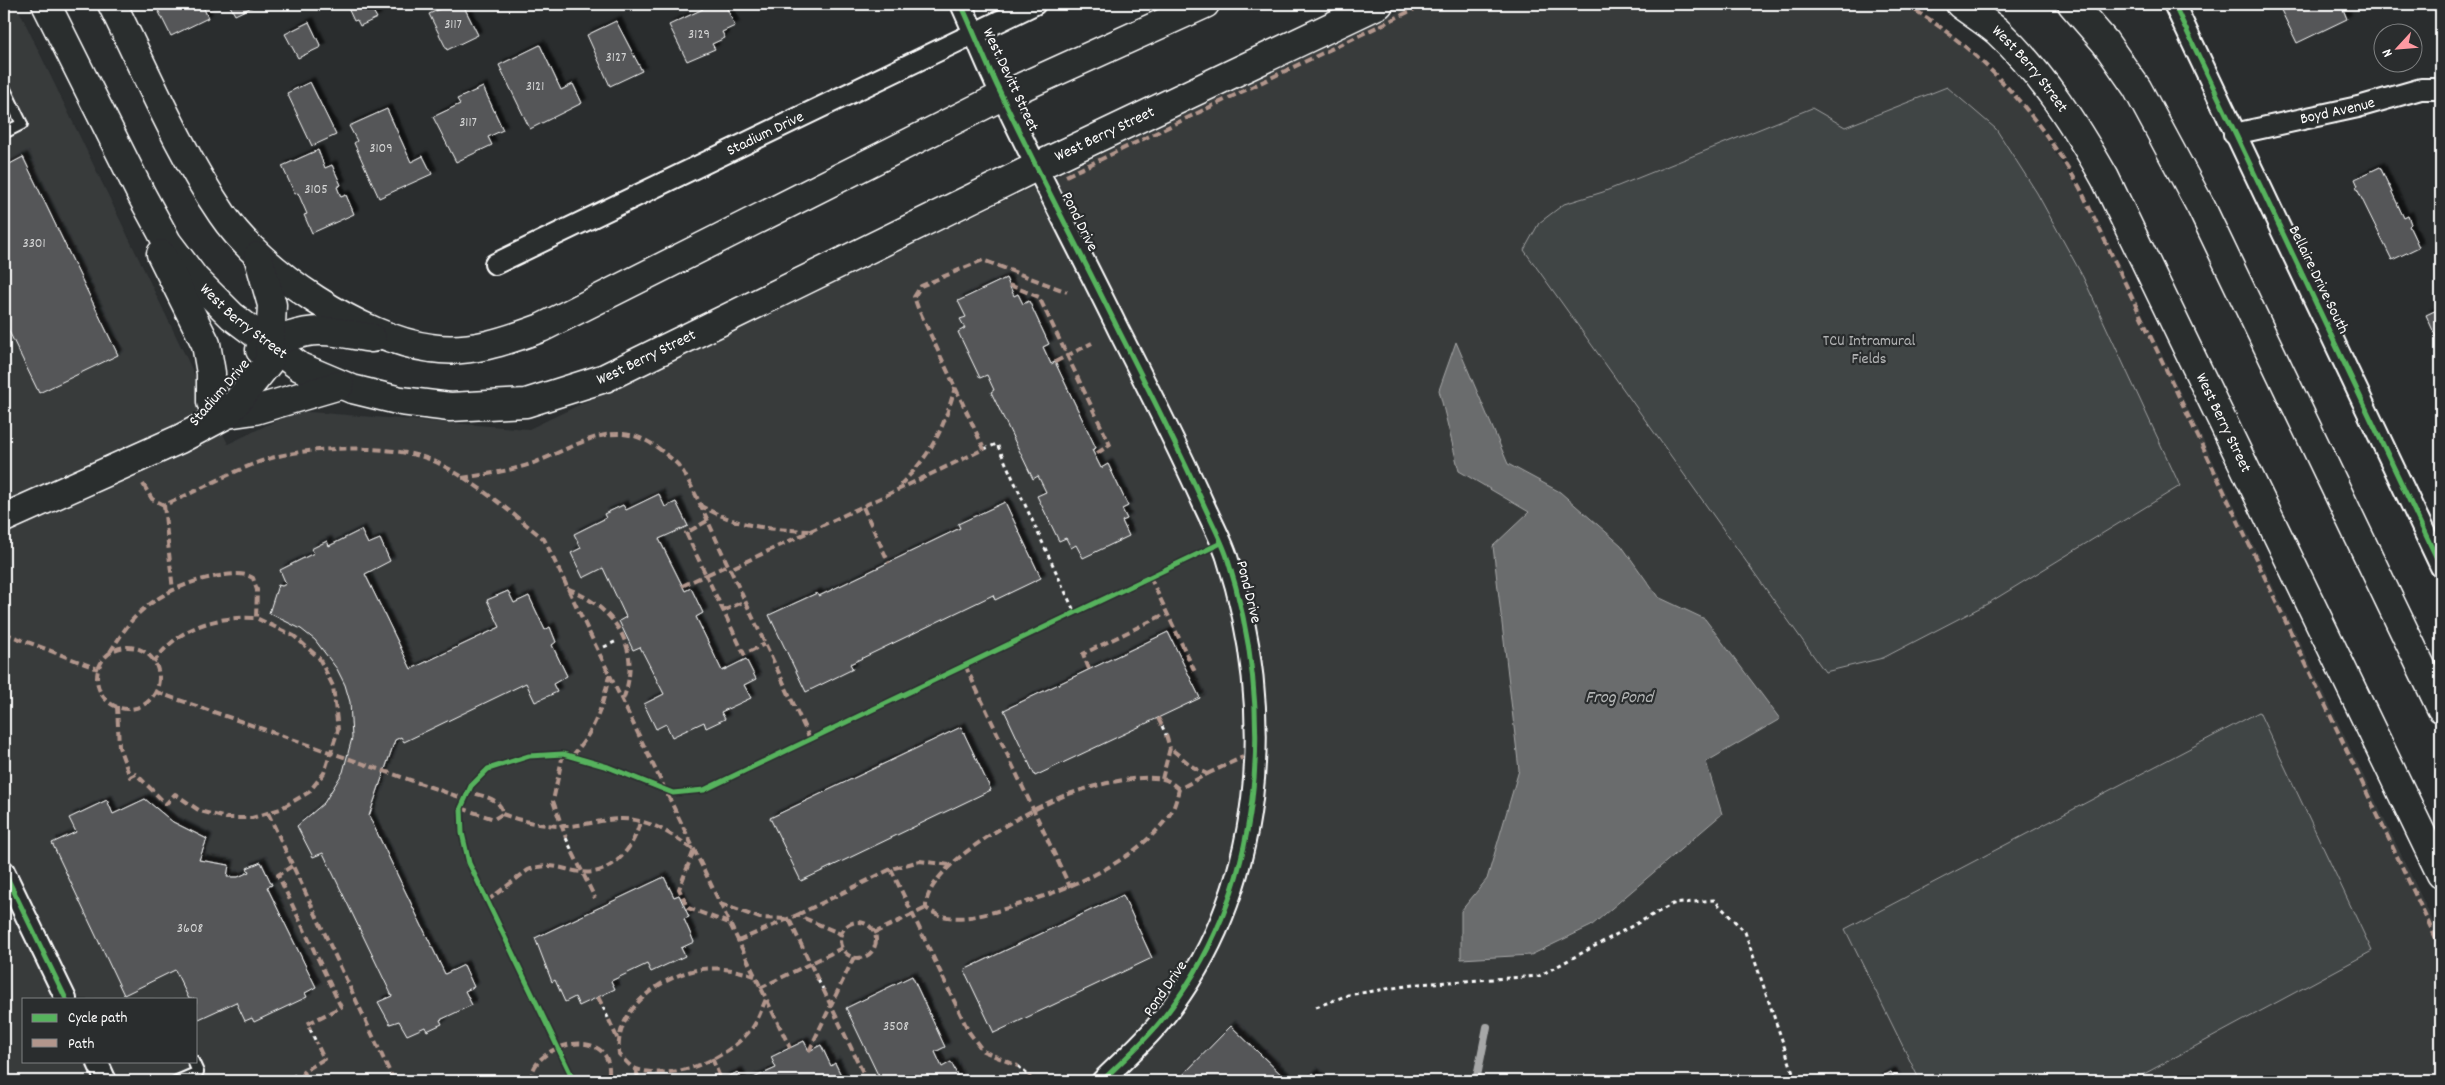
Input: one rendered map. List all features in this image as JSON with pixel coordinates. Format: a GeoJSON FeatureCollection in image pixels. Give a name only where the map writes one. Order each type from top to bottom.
{"type":"FeatureCollection","features":[{"type":"Feature","properties":{"kind":"main road","name":"West Berry Street"},"geometry":{"type":"LineString","coordinates":[[46,4],[167,242],[195,279],[232,316],[271,343],[300,367],[340,385],[401,401],[450,406],[526,403],[565,393],[605,378],[1038,166],[1379,4]]}},
{"type":"Feature","properties":{"kind":"main road"},"geometry":{"type":"LineString","coordinates":[[112,4],[198,176],[223,216],[258,256],[292,283],[353,320],[396,340]]}},
{"type":"Feature","properties":{"kind":"main road"},"geometry":{"type":"LineString","coordinates":[[271,343],[322,330],[396,340],[432,349],[466,348],[496,343],[541,328],[1002,96],[1205,4]]}},
{"type":"Feature","properties":{"kind":"main road","name":"West Berry Street"},"geometry":{"type":"LineString","coordinates":[[1960,4],[1996,31],[2035,72],[2072,122],[2105,178],[2441,874]]}},
{"type":"Feature","properties":{"kind":"main road"},"geometry":{"type":"LineString","coordinates":[[2072,4],[2105,42],[2137,88],[2202,209],[2441,708]]}},
{"type":"Feature","properties":{"kind":"main road"},"geometry":{"type":"LineString","coordinates":[[116,144],[142,218],[206,344],[219,408],[254,410],[340,385]]}},
{"type":"Feature","properties":{"kind":"main road","name":"Stadium Drive"},"geometry":{"type":"LineString","coordinates":[[4,518],[180,439],[268,366],[272,305],[258,256]]}},
{"type":"Feature","properties":{"kind":"street","name":"West Devitt Street"},"geometry":{"type":"LineString","coordinates":[[961,4],[1002,96],[1038,166]]}},
{"type":"Feature","properties":{"kind":"street","name":"Stadium Drive"},"geometry":{"type":"LineString","coordinates":[[495,264],[1035,4]]}},
{"type":"Feature","properties":{"kind":"street","name":"Bellaire Drive South"},"geometry":{"type":"LineString","coordinates":[[2174,4],[2441,567]]}},
{"type":"Feature","properties":{"kind":"street","name":"Boyd Avenue"},"geometry":{"type":"LineString","coordinates":[[2234,134],[2358,107],[2420,89],[2441,89]]}},
{"type":"Feature","properties":{"kind":"street","name":"Pond Drive"},"geometry":{"type":"LineString","coordinates":[[1038,166],[1186,464],[1227,557],[1246,634],[1256,705],[1254,793],[1248,835],[1237,878],[1216,932],[1195,971],[1160,1022],[1102,1081]]}},
{"type":"Feature","properties":{"kind":"street"},"geometry":{"type":"LineString","coordinates":[[4,871],[66,998]]}},
{"type":"Feature","properties":{"kind":"street"},"geometry":{"type":"LineString","coordinates":[[97,1062],[106,1081]]}},
{"type":"Feature","properties":{"kind":"lane"},"geometry":{"type":"LineString","coordinates":[[4,87],[22,124],[4,134]]}},
{"type":"Feature","properties":{"kind":"lane"},"geometry":{"type":"LineString","coordinates":[[177,1081],[198,1072],[193,1062]]}},
{"type":"Feature","properties":{"kind":"path"},"geometry":{"type":"LineString","coordinates":[[984,449],[997,444],[1075,613]]}},
{"type":"Feature","properties":{"kind":"path"},"geometry":{"type":"LineString","coordinates":[[604,647],[617,641]]}},
{"type":"Feature","properties":{"kind":"path"},"geometry":{"type":"LineString","coordinates":[[1162,726],[1166,735]]}},
{"type":"Feature","properties":{"kind":"path"},"geometry":{"type":"LineString","coordinates":[[566,838],[573,853]]}},
{"type":"Feature","properties":{"kind":"path"},"geometry":{"type":"LineString","coordinates":[[1316,1007],[1348,995],[1419,984],[1539,976],[1673,904],[1714,900],[1745,932],[1796,1081]]}},
{"type":"Feature","properties":{"kind":"path"},"geometry":{"type":"LineString","coordinates":[[818,980],[823,989]]}},
{"type":"Feature","properties":{"kind":"path"},"geometry":{"type":"LineString","coordinates":[[604,1007],[609,1020]]}},
{"type":"Feature","properties":{"kind":"path"},"geometry":{"type":"LineString","coordinates":[[310,1028],[316,1042]]}},
{"type":"Feature","properties":{"kind":"path"},"geometry":{"type":"LineString","coordinates":[[1018,1066],[1029,1076]]}},
{"type":"Feature","properties":{"kind":"path"},"geometry":{"type":"LineString","coordinates":[[285,1081],[297,1074]]}},
{"type":"Feature","properties":{"kind":"shaded area"},"geometry":{"type":"Polygon","coordinates":[[[4,4],[16,4],[228,444],[296,411],[529,429],[1414,4],[1901,4],[1952,34],[2025,106],[2096,216],[2441,938],[2441,1081],[4,1081],[4,4]]]}},
{"type":"Feature","properties":{"kind":"green space","name":"TCU Intramural Fields"},"geometry":{"type":"Polygon","coordinates":[[[1947,87],[1996,129],[2037,193],[2083,277],[2180,486],[1987,604],[1883,658],[1825,672],[1524,250],[1539,223],[1564,204],[1603,192],[1812,108],[1845,127],[1947,87]]]}},
{"type":"Feature","properties":{"kind":"green space"},"geometry":{"type":"Polygon","coordinates":[[[2259,712],[2372,951],[2131,1081],[1920,1081],[1845,929],[2259,712]]]}},
{"type":"Feature","properties":{"kind":"water","name":"Frog Pond"},"geometry":{"type":"Polygon","coordinates":[[[1456,342],[1508,464],[1560,492],[1621,545],[1658,597],[1705,619],[1780,719],[1706,762],[1722,814],[1591,926],[1531,955],[1461,959],[1461,911],[1487,879],[1519,770],[1493,546],[1529,512],[1459,471],[1439,390],[1456,342]]]}},
{"type":"Feature","properties":{"kind":"building"},"geometry":{"type":"Polygon","coordinates":[[[155,4],[202,4],[208,18],[171,36],[155,4]]]}},
{"type":"Feature","properties":{"kind":"building"},"geometry":{"type":"Polygon","coordinates":[[[229,4],[258,4],[235,15],[229,4]]]}},
{"type":"Feature","properties":{"kind":"building"},"geometry":{"type":"Polygon","coordinates":[[[346,4],[376,4],[379,8],[373,11],[377,18],[360,26],[357,20],[354,21],[346,4]]]}},
{"type":"Feature","properties":{"kind":"building"},"geometry":{"type":"Polygon","coordinates":[[[451,4],[473,4],[465,9],[478,35],[447,50],[429,14],[451,4]]]}},
{"type":"Feature","properties":{"kind":"building"},"geometry":{"type":"Polygon","coordinates":[[[700,4],[725,4],[735,26],[722,32],[725,38],[712,44],[715,49],[687,61],[669,25],[703,9],[700,4]]]}},
{"type":"Feature","properties":{"kind":"building"},"geometry":{"type":"Polygon","coordinates":[[[2278,4],[2341,4],[2347,19],[2297,43],[2278,4]]]}},
{"type":"Feature","properties":{"kind":"building"},"geometry":{"type":"Polygon","coordinates":[[[616,21],[642,71],[610,86],[587,35],[616,21]]]}},
{"type":"Feature","properties":{"kind":"building"},"geometry":{"type":"Polygon","coordinates":[[[309,22],[321,47],[298,58],[285,34],[309,22]]]}},
{"type":"Feature","properties":{"kind":"building"},"geometry":{"type":"Polygon","coordinates":[[[540,45],[561,90],[573,84],[582,103],[530,129],[499,65],[540,45]]]}},
{"type":"Feature","properties":{"kind":"building"},"geometry":{"type":"Polygon","coordinates":[[[310,82],[336,135],[312,146],[287,93],[310,82]]]}},
{"type":"Feature","properties":{"kind":"building"},"geometry":{"type":"Polygon","coordinates":[[[483,87],[503,130],[488,137],[492,145],[456,162],[433,117],[460,104],[457,99],[483,87]]]}},
{"type":"Feature","properties":{"kind":"building"},"geometry":{"type":"Polygon","coordinates":[[[387,109],[411,162],[423,156],[432,174],[379,198],[354,143],[357,141],[349,126],[387,109]]]}},
{"type":"Feature","properties":{"kind":"building"},"geometry":{"type":"Polygon","coordinates":[[[318,150],[325,168],[332,165],[341,185],[337,187],[341,197],[346,195],[354,214],[312,233],[304,215],[307,214],[298,193],[295,194],[282,166],[318,150]]]}},
{"type":"Feature","properties":{"kind":"building"},"geometry":{"type":"Polygon","coordinates":[[[23,157],[118,355],[39,393],[4,321],[4,167],[23,157]]]}},
{"type":"Feature","properties":{"kind":"building"},"geometry":{"type":"Polygon","coordinates":[[[2380,167],[2404,218],[2408,216],[2411,224],[2409,226],[2419,247],[2392,260],[2356,187],[2358,186],[2355,179],[2380,167]]]}},
{"type":"Feature","properties":{"kind":"building"},"geometry":{"type":"Polygon","coordinates":[[[1006,278],[1014,296],[1018,294],[1023,304],[1029,301],[1049,344],[1043,347],[1051,364],[1055,362],[1096,448],[1092,450],[1101,468],[1108,464],[1128,506],[1122,509],[1127,519],[1122,521],[1129,536],[1083,558],[1076,545],[1071,548],[1066,538],[1059,541],[1037,496],[1046,492],[1038,476],[1033,479],[991,392],[994,390],[987,375],[980,378],[958,332],[965,328],[960,319],[966,317],[958,301],[1006,278]]]}},
{"type":"Feature","properties":{"kind":"building"},"geometry":{"type":"Polygon","coordinates":[[[2441,308],[2441,348],[2426,315],[2441,308]]]}},
{"type":"Feature","properties":{"kind":"building"},"geometry":{"type":"Polygon","coordinates":[[[659,494],[665,507],[676,502],[688,526],[659,539],[685,591],[691,588],[703,613],[696,617],[722,671],[746,659],[756,679],[744,685],[751,698],[721,712],[725,719],[706,728],[704,722],[672,737],[666,724],[656,729],[644,704],[664,694],[640,647],[633,650],[619,621],[626,617],[603,568],[583,578],[571,553],[581,548],[574,534],[606,518],[604,514],[623,505],[626,510],[659,494]]]}},
{"type":"Feature","properties":{"kind":"building"},"geometry":{"type":"Polygon","coordinates":[[[1005,502],[1041,578],[995,600],[993,595],[850,664],[853,669],[806,692],[769,615],[817,593],[819,596],[960,528],[958,524],[1005,502]]]}},
{"type":"Feature","properties":{"kind":"building"},"geometry":{"type":"Polygon","coordinates":[[[361,530],[368,544],[380,539],[390,561],[365,574],[411,669],[500,627],[487,600],[508,591],[514,603],[529,596],[545,630],[550,627],[556,642],[552,645],[567,676],[553,684],[557,692],[535,702],[526,683],[404,742],[401,737],[395,740],[369,816],[445,974],[464,965],[474,987],[465,991],[472,1005],[440,1020],[442,1024],[427,1031],[425,1027],[407,1035],[399,1021],[390,1024],[378,1002],[392,996],[323,853],[313,857],[297,826],[324,803],[343,772],[352,738],[350,702],[345,685],[337,669],[315,640],[301,629],[269,613],[278,585],[286,584],[280,570],[314,553],[311,549],[327,541],[329,546],[361,530]]]}},
{"type":"Feature","properties":{"kind":"building"},"geometry":{"type":"Polygon","coordinates":[[[1168,632],[1200,698],[1035,776],[1004,710],[1168,632]]]}},
{"type":"Feature","properties":{"kind":"building"},"geometry":{"type":"Polygon","coordinates":[[[961,727],[991,790],[801,881],[770,818],[961,727]]]}},
{"type":"Feature","properties":{"kind":"building"},"geometry":{"type":"Polygon","coordinates":[[[145,799],[173,822],[207,839],[199,860],[229,865],[227,877],[238,877],[249,872],[247,868],[261,862],[272,885],[267,887],[316,987],[305,993],[307,997],[254,1022],[252,1018],[245,1021],[236,1002],[199,1019],[198,998],[189,998],[175,970],[124,995],[52,843],[76,832],[69,818],[107,800],[113,814],[145,799]]]}},
{"type":"Feature","properties":{"kind":"building"},"geometry":{"type":"Polygon","coordinates":[[[664,877],[674,897],[679,895],[689,917],[684,919],[694,942],[681,948],[685,956],[651,972],[647,964],[611,981],[615,989],[579,1006],[575,997],[565,1002],[555,980],[552,982],[535,938],[664,877]]]}},
{"type":"Feature","properties":{"kind":"building"},"geometry":{"type":"Polygon","coordinates":[[[1123,895],[1152,958],[994,1033],[964,970],[1123,895]]]}},
{"type":"Feature","properties":{"kind":"building"},"geometry":{"type":"Polygon","coordinates":[[[912,976],[945,1047],[935,1052],[942,1067],[951,1062],[960,1081],[887,1081],[885,1076],[880,1079],[846,1008],[912,976]]]}},
{"type":"Feature","properties":{"kind":"building"},"geometry":{"type":"Polygon","coordinates":[[[1231,1026],[1288,1081],[1177,1081],[1231,1026]]]}},
{"type":"Feature","properties":{"kind":"building"},"geometry":{"type":"Polygon","coordinates":[[[804,1041],[809,1051],[821,1045],[831,1066],[835,1063],[844,1081],[747,1081],[776,1068],[771,1057],[804,1041]]]}},
{"type":"Feature","properties":{"kind":"building"},"geometry":{"type":"Polygon","coordinates":[[[738,1072],[742,1081],[719,1081],[721,1080],[738,1072]]]}},
{"type":"Feature","properties":{"kind":"building"},"geometry":{"type":"Polygon","coordinates":[[[1891,1072],[1896,1081],[1874,1081],[1891,1072]]]}},
{"type":"Feature","properties":{"kind":"building"},"geometry":{"type":"Polygon","coordinates":[[[1313,1073],[1322,1081],[1305,1081],[1313,1073]]]}},
{"type":"Feature","properties":{"kind":"waterway"},"geometry":{"type":"LineString","coordinates":[[1476,1081],[1487,1027]]}},
{"type":"Feature","properties":{"kind":"marked path"},"geometry":{"type":"LineString","coordinates":[[1066,176],[1425,4]]}},
{"type":"Feature","properties":{"kind":"marked path"},"geometry":{"type":"LineString","coordinates":[[1905,4],[1932,21],[1958,41],[2004,84],[2026,108],[2063,160],[2080,188],[2441,949]]}},
{"type":"Feature","properties":{"kind":"marked path"},"geometry":{"type":"LineString","coordinates":[[810,739],[730,569],[984,449],[918,308],[914,297],[921,286],[983,260],[1067,292]]}},
{"type":"Feature","properties":{"kind":"marked path"},"geometry":{"type":"LineString","coordinates":[[1009,285],[1039,297],[1110,445],[1094,455]]}},
{"type":"Feature","properties":{"kind":"marked path"},"geometry":{"type":"LineString","coordinates":[[1055,362],[1092,343]]}},
{"type":"Feature","properties":{"kind":"marked path"},"geometry":{"type":"LineString","coordinates":[[900,485],[920,463],[935,440],[946,416],[955,387]]}},
{"type":"Feature","properties":{"kind":"marked path"},"geometry":{"type":"LineString","coordinates":[[462,478],[518,468],[599,436],[630,435],[646,441],[663,452],[680,467],[695,494],[730,569]]}},
{"type":"Feature","properties":{"kind":"marked path"},"geometry":{"type":"LineString","coordinates":[[143,484],[152,499],[164,505],[241,469],[285,455],[306,451],[352,448],[399,452],[436,462],[465,478],[544,539],[790,1048]]}},
{"type":"Feature","properties":{"kind":"marked path"},"geometry":{"type":"LineString","coordinates":[[164,505],[173,591]]}},
{"type":"Feature","properties":{"kind":"marked path"},"geometry":{"type":"LineString","coordinates":[[699,505],[727,518],[752,526],[809,531]]}},
{"type":"Feature","properties":{"kind":"marked path"},"geometry":{"type":"LineString","coordinates":[[863,507],[889,563]]}},
{"type":"Feature","properties":{"kind":"marked path"},"geometry":{"type":"LineString","coordinates":[[707,521],[686,533],[706,575],[728,565]]}},
{"type":"Feature","properties":{"kind":"marked path"},"geometry":{"type":"LineString","coordinates":[[110,652],[126,627],[137,615],[158,598],[182,586],[207,578],[232,574],[241,574],[253,578],[257,590],[256,618],[226,619],[199,626],[175,640],[154,662]]}},
{"type":"Feature","properties":{"kind":"marked path"},"geometry":{"type":"LineString","coordinates":[[682,586],[706,575],[744,654],[765,644]]}},
{"type":"Feature","properties":{"kind":"marked path"},"geometry":{"type":"LineString","coordinates":[[1150,577],[1196,674]]}},
{"type":"Feature","properties":{"kind":"marked path"},"geometry":{"type":"LineString","coordinates":[[567,588],[599,607],[612,619],[621,633],[627,648],[630,665],[628,683],[622,702]]}},
{"type":"Feature","properties":{"kind":"marked path"},"geometry":{"type":"LineString","coordinates":[[723,611],[745,601]]}},
{"type":"Feature","properties":{"kind":"marked path"},"geometry":{"type":"LineString","coordinates":[[1089,669],[1083,654],[1167,613]]}},
{"type":"Feature","properties":{"kind":"marked path"},"geometry":{"type":"LineString","coordinates":[[117,706],[119,747],[130,777],[136,774],[166,804],[175,794],[200,811],[226,818],[252,818],[280,809],[309,792],[324,773],[338,730],[333,686],[319,658],[294,636],[256,618]]}},
{"type":"Feature","properties":{"kind":"marked path"},"geometry":{"type":"LineString","coordinates":[[4,633],[98,669]]}},
{"type":"Feature","properties":{"kind":"marked path"},"geometry":{"type":"LineString","coordinates":[[128,647],[145,652],[150,656],[154,661],[159,678],[154,695],[150,700],[145,704],[128,709],[111,704],[106,700],[102,695],[97,678],[102,661],[106,656],[111,652],[128,647]]}},
{"type":"Feature","properties":{"kind":"marked path"},"geometry":{"type":"LineString","coordinates":[[965,665],[1070,887]]}},
{"type":"Feature","properties":{"kind":"marked path"},"geometry":{"type":"LineString","coordinates":[[572,756],[592,728],[604,698],[609,675]]}},
{"type":"Feature","properties":{"kind":"marked path"},"geometry":{"type":"LineString","coordinates":[[156,692],[465,799]]}},
{"type":"Feature","properties":{"kind":"marked path"},"geometry":{"type":"LineString","coordinates":[[1158,718],[1162,726]]}},
{"type":"Feature","properties":{"kind":"marked path"},"geometry":{"type":"LineString","coordinates":[[1166,735],[1170,748]]}},
{"type":"Feature","properties":{"kind":"marked path"},"geometry":{"type":"LineString","coordinates":[[1162,779],[1170,748],[1193,767],[1207,774],[1179,789],[1172,811],[1156,831],[1139,847],[1100,872],[1035,899],[981,915],[957,918],[946,917],[926,908],[930,891],[942,874],[960,857],[1005,826],[1050,802],[1088,788],[1127,779],[1152,778],[1165,780],[1179,789]]}},
{"type":"Feature","properties":{"kind":"marked path"},"geometry":{"type":"LineString","coordinates":[[563,754],[553,801],[566,838]]}},
{"type":"Feature","properties":{"kind":"marked path"},"geometry":{"type":"LineString","coordinates":[[1207,774],[1243,757]]}},
{"type":"Feature","properties":{"kind":"marked path"},"geometry":{"type":"LineString","coordinates":[[461,808],[494,819],[502,814],[499,804],[495,801],[469,792]]}},
{"type":"Feature","properties":{"kind":"marked path"},"geometry":{"type":"LineString","coordinates":[[268,813],[394,1081]]}},
{"type":"Feature","properties":{"kind":"marked path"},"geometry":{"type":"LineString","coordinates":[[502,814],[524,821],[562,826],[629,819],[647,823],[661,829],[694,850],[679,889],[688,908],[729,923]]}},
{"type":"Feature","properties":{"kind":"marked path"},"geometry":{"type":"LineString","coordinates":[[487,901],[528,870],[538,867],[547,866],[593,872],[610,866],[630,846],[640,821]]}},
{"type":"Feature","properties":{"kind":"marked path"},"geometry":{"type":"LineString","coordinates":[[573,853],[595,898]]}},
{"type":"Feature","properties":{"kind":"marked path"},"geometry":{"type":"LineString","coordinates":[[797,915],[891,869],[920,861],[950,865]]}},
{"type":"Feature","properties":{"kind":"marked path"},"geometry":{"type":"LineString","coordinates":[[292,866],[278,875],[341,1007],[307,1024],[310,1029]]}},
{"type":"Feature","properties":{"kind":"marked path"},"geometry":{"type":"LineString","coordinates":[[891,869],[969,1032],[983,1051],[1018,1066]]}},
{"type":"Feature","properties":{"kind":"marked path"},"geometry":{"type":"LineString","coordinates":[[720,904],[760,918],[789,919],[818,980]]}},
{"type":"Feature","properties":{"kind":"marked path"},"geometry":{"type":"LineString","coordinates":[[874,933],[926,908]]}},
{"type":"Feature","properties":{"kind":"marked path"},"geometry":{"type":"LineString","coordinates":[[738,941],[797,915],[841,934]]}},
{"type":"Feature","properties":{"kind":"marked path"},"geometry":{"type":"LineString","coordinates":[[858,922],[870,928],[876,940],[870,952],[858,958],[846,952],[840,940],[846,928],[858,922]]}},
{"type":"Feature","properties":{"kind":"marked path"},"geometry":{"type":"LineString","coordinates":[[760,988],[842,948]]}},
{"type":"Feature","properties":{"kind":"marked path"},"geometry":{"type":"LineString","coordinates":[[809,1051],[854,957]]}},
{"type":"Feature","properties":{"kind":"marked path"},"geometry":{"type":"LineString","coordinates":[[755,976],[715,968],[702,969],[686,973],[656,987],[632,1009],[624,1023],[619,1038],[619,1054],[629,1065],[636,1069],[652,1072],[684,1070],[716,1057],[743,1038],[755,1024],[766,999]]}},
{"type":"Feature","properties":{"kind":"marked path"},"geometry":{"type":"LineString","coordinates":[[823,989],[867,1081]]}},
{"type":"Feature","properties":{"kind":"marked path"},"geometry":{"type":"LineString","coordinates":[[598,997],[603,1007]]}},
{"type":"Feature","properties":{"kind":"marked path"},"geometry":{"type":"LineString","coordinates":[[609,1020],[618,1040]]}},
{"type":"Feature","properties":{"kind":"marked path"},"geometry":{"type":"LineString","coordinates":[[306,1078],[303,1072],[324,1059],[316,1042]]}},
{"type":"Feature","properties":{"kind":"marked path"},"geometry":{"type":"LineString","coordinates":[[531,1081],[535,1067],[545,1056],[559,1048],[574,1044],[589,1045],[601,1051],[608,1063],[608,1081]]}},
{"type":"Feature","properties":{"kind":"marked path"},"geometry":{"type":"LineString","coordinates":[[712,1058],[721,1080]]}},
{"type":"Feature","properties":{"kind":"marked path"},"geometry":{"type":"LineString","coordinates":[[635,1069],[640,1081]]}},
{"type":"Feature","properties":{"kind":"marked path"},"geometry":{"type":"LineString","coordinates":[[1029,1076],[1031,1081]]}},
{"type":"Feature","properties":{"kind":"cycle path"},"geometry":{"type":"LineString","coordinates":[[961,4],[1016,126],[1162,417],[1222,544],[1243,616],[1253,677],[1256,738],[1252,799],[1241,859],[1222,916],[1195,971],[1160,1022],[1102,1081]]}},
{"type":"Feature","properties":{"kind":"cycle path"},"geometry":{"type":"LineString","coordinates":[[2174,4],[2441,567]]}},
{"type":"Feature","properties":{"kind":"cycle path"},"geometry":{"type":"LineString","coordinates":[[574,1081],[469,863],[462,833],[461,808],[471,786],[488,769],[529,756],[563,754],[608,767],[673,793],[704,790],[1221,543]]}},
{"type":"Feature","properties":{"kind":"cycle path"},"geometry":{"type":"LineString","coordinates":[[4,871],[66,998]]}}]}
